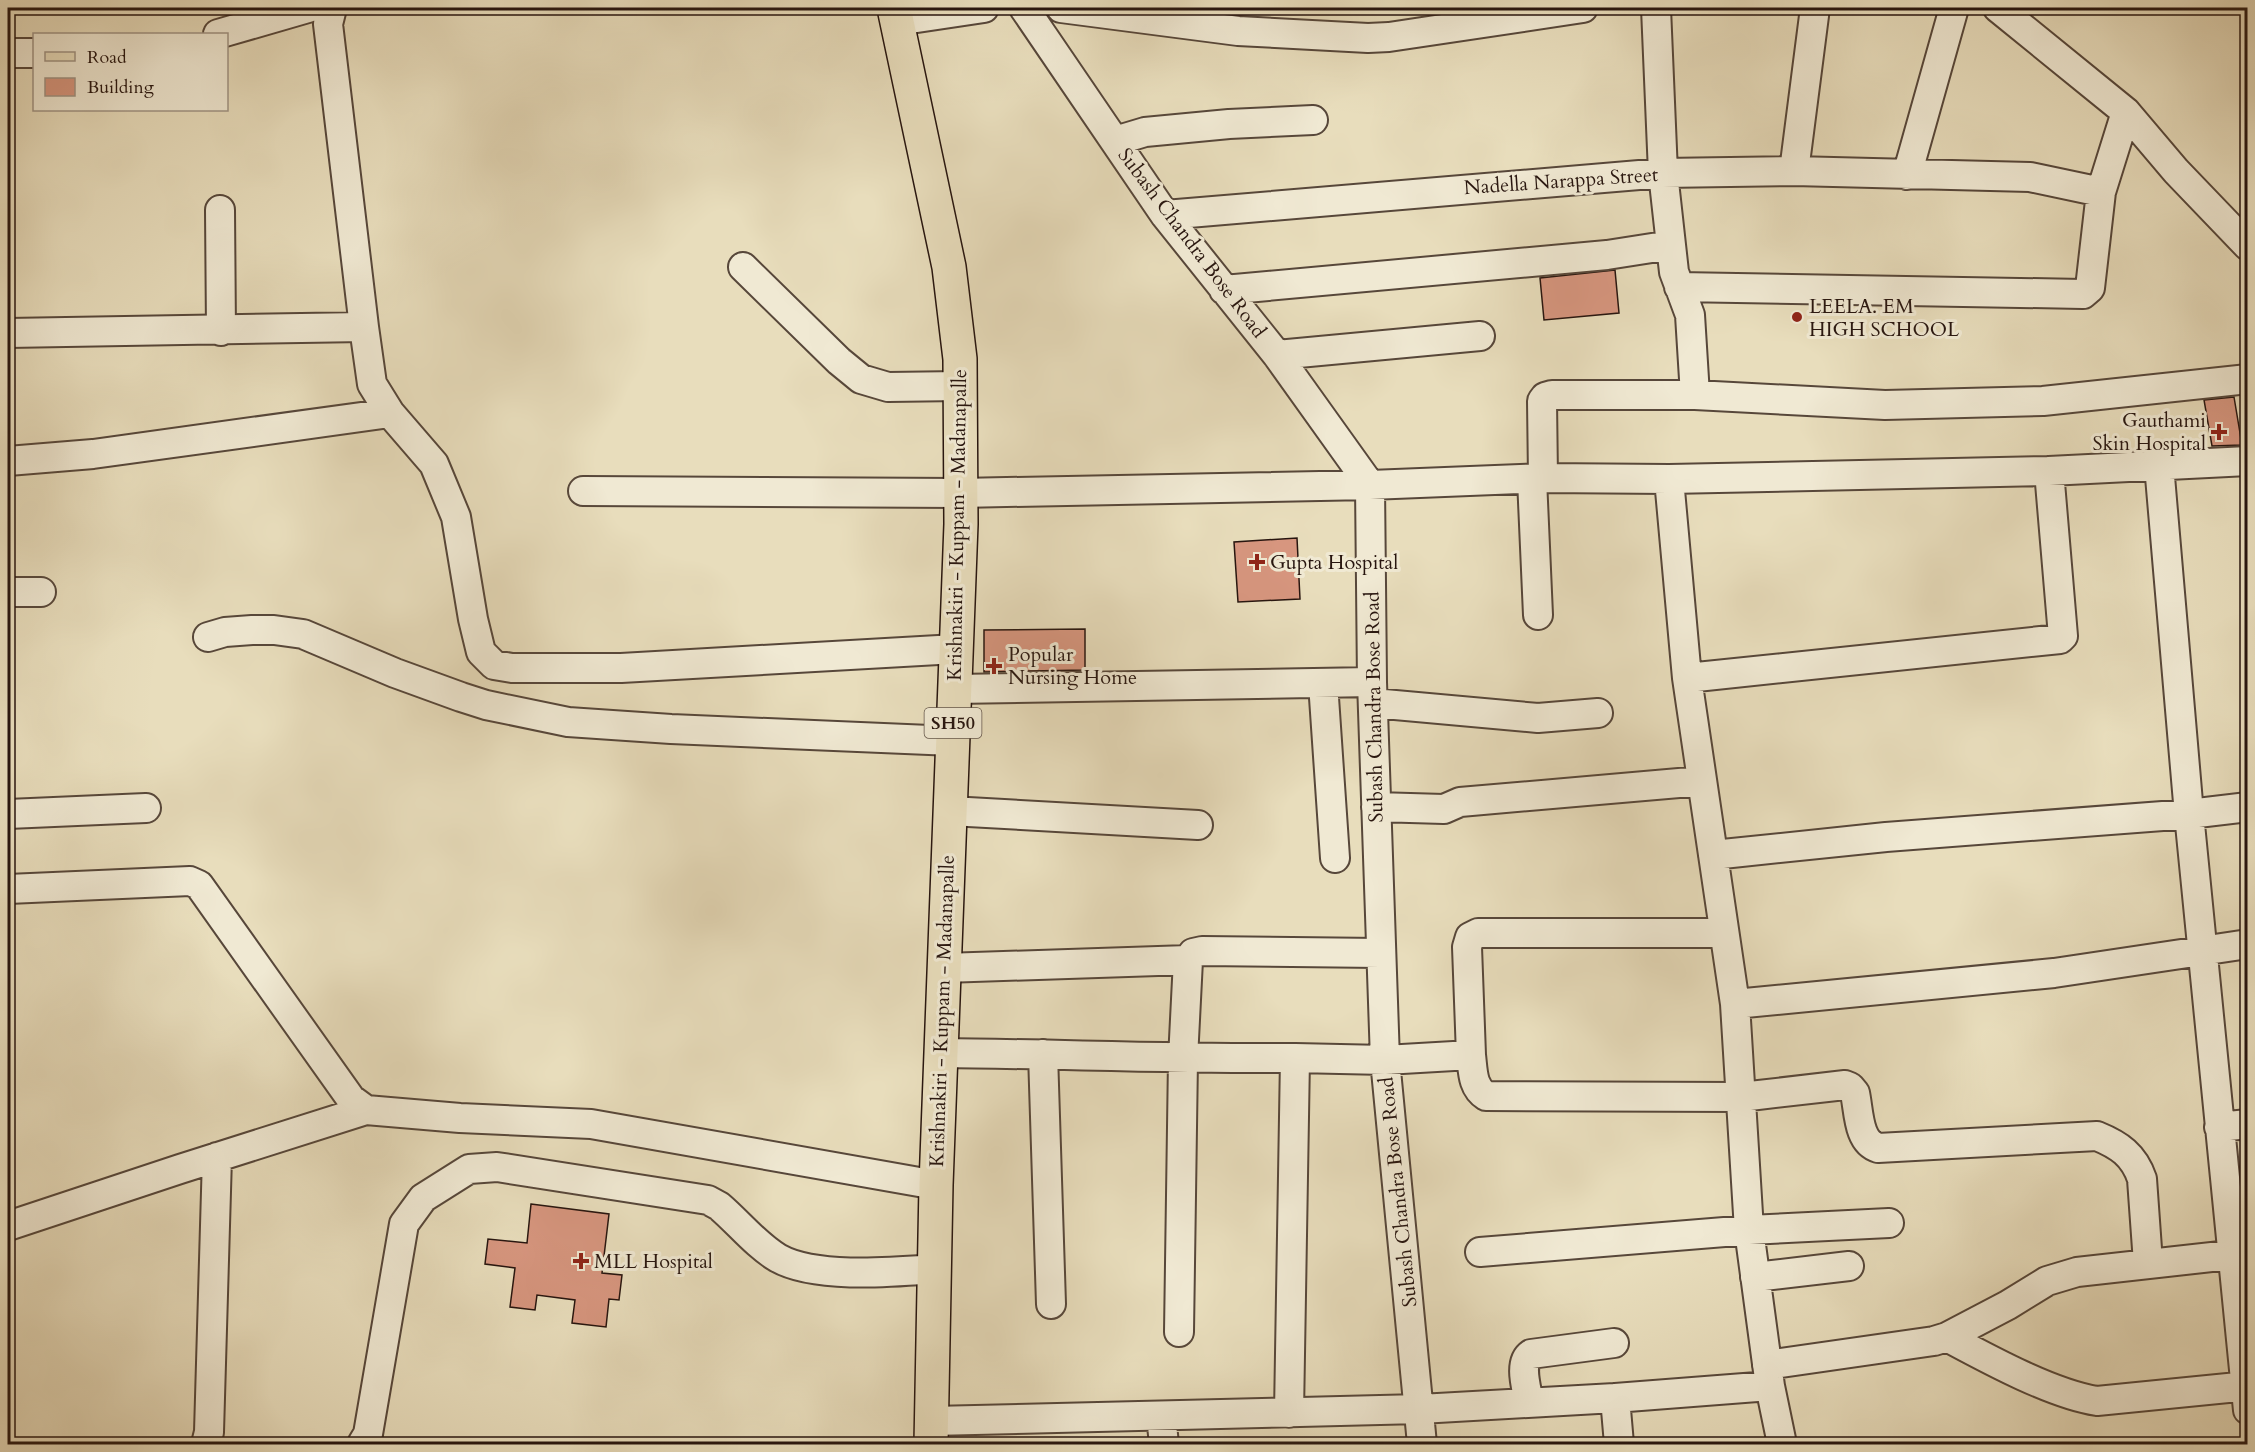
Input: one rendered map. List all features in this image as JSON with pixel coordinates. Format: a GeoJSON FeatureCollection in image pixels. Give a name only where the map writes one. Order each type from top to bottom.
{"type":"FeatureCollection","features":[{"type":"Feature","properties":{"kind":"main road","name":"Krishnakiri - Kuppam - Madanapalle"},"geometry":{"type":"LineString","coordinates":[[895,14],[949,267],[960,359],[960,493],[956,649],[936,1185],[932,1433]]}},
{"type":"Feature","properties":{"kind":"street"},"geometry":{"type":"LineString","coordinates":[[222,33],[324,8],[328,24],[372,384],[390,413],[434,464],[456,517],[481,652],[495,665],[512,668],[621,668],[956,649]]}},
{"type":"Feature","properties":{"kind":"street"},"geometry":{"type":"LineString","coordinates":[[895,14],[984,8]]}},
{"type":"Feature","properties":{"kind":"street","name":"Subash Chandra Bose Road"},"geometry":{"type":"LineString","coordinates":[[1024,8],[1165,215],[1277,355],[1370,485],[1372,693],[1385,1060],[1422,1444]]}},
{"type":"Feature","properties":{"kind":"street"},"geometry":{"type":"LineString","coordinates":[[1061,8],[1238,32],[1368,38],[1583,8]]}},
{"type":"Feature","properties":{"kind":"street"},"geometry":{"type":"LineString","coordinates":[[1656,8],[1663,173],[1674,272],[1690,315],[1695,394]]}},
{"type":"Feature","properties":{"kind":"street"},"geometry":{"type":"LineString","coordinates":[[1794,171],[1815,8]]}},
{"type":"Feature","properties":{"kind":"street"},"geometry":{"type":"LineString","coordinates":[[1907,175],[1954,8]]}},
{"type":"Feature","properties":{"kind":"street"},"geometry":{"type":"LineString","coordinates":[[1998,8],[2126,112],[2176,171],[2247,246]]}},
{"type":"Feature","properties":{"kind":"street"},"geometry":{"type":"LineString","coordinates":[[8,53],[33,53]]}},
{"type":"Feature","properties":{"kind":"street"},"geometry":{"type":"LineString","coordinates":[[1679,287],[2084,294],[2090,288],[2101,192],[2126,112]]}},
{"type":"Feature","properties":{"kind":"street"},"geometry":{"type":"LineString","coordinates":[[1115,141],[1145,132],[1229,124],[1313,120]]}},
{"type":"Feature","properties":{"kind":"street","name":"Nadella Narappa Street"},"geometry":{"type":"LineString","coordinates":[[1165,215],[1663,173],[1794,171],[2030,177],[2101,192]]}},
{"type":"Feature","properties":{"kind":"street"},"geometry":{"type":"LineString","coordinates":[[220,210],[221,331]]}},
{"type":"Feature","properties":{"kind":"street"},"geometry":{"type":"LineString","coordinates":[[1224,290],[1607,255],[1671,245]]}},
{"type":"Feature","properties":{"kind":"street"},"geometry":{"type":"LineString","coordinates":[[743,267],[839,361],[861,378],[888,387],[960,386]]}},
{"type":"Feature","properties":{"kind":"street"},"geometry":{"type":"LineString","coordinates":[[8,333],[364,327]]}},
{"type":"Feature","properties":{"kind":"street"},"geometry":{"type":"LineString","coordinates":[[1277,355],[1480,336]]}},
{"type":"Feature","properties":{"kind":"street"},"geometry":{"type":"LineString","coordinates":[[1538,615],[1538,479],[1542,401],[1545,397],[1552,395],[1695,394],[1885,405],[2043,401],[2247,380]]}},
{"type":"Feature","properties":{"kind":"street"},"geometry":{"type":"LineString","coordinates":[[8,461],[93,454],[390,413]]}},
{"type":"Feature","properties":{"kind":"street"},"geometry":{"type":"LineString","coordinates":[[583,491],[960,493],[1370,485],[1538,479],[1669,479],[2049,471],[2247,461]]}},
{"type":"Feature","properties":{"kind":"street"},"geometry":{"type":"LineString","coordinates":[[1947,1337],[2049,1386],[2086,1399],[2097,1401],[2247,1394],[2240,1253],[2219,1126],[2159,465]]}},
{"type":"Feature","properties":{"kind":"street"},"geometry":{"type":"LineString","coordinates":[[1687,678],[2060,639],[2063,636],[2049,471]]}},
{"type":"Feature","properties":{"kind":"street"},"geometry":{"type":"LineString","coordinates":[[1669,479],[1687,678],[1735,1004],[1749,1230],[1768,1376],[1782,1444]]}},
{"type":"Feature","properties":{"kind":"street"},"geometry":{"type":"LineString","coordinates":[[8,592],[41,592]]}},
{"type":"Feature","properties":{"kind":"street"},"geometry":{"type":"LineString","coordinates":[[208,637],[225,632],[252,630],[303,634],[395,673],[461,697],[486,705],[568,722],[682,730],[953,741]]}},
{"type":"Feature","properties":{"kind":"street"},"geometry":{"type":"LineString","coordinates":[[1323,684],[1335,858]]}},
{"type":"Feature","properties":{"kind":"street"},"geometry":{"type":"LineString","coordinates":[[954,689],[1323,684],[1538,718],[1598,713]]}},
{"type":"Feature","properties":{"kind":"street"},"geometry":{"type":"LineString","coordinates":[[1376,807],[1444,809],[1460,802],[1702,781]]}},
{"type":"Feature","properties":{"kind":"street"},"geometry":{"type":"LineString","coordinates":[[1713,855],[1886,837],[2189,814],[2247,807]]}},
{"type":"Feature","properties":{"kind":"street"},"geometry":{"type":"LineString","coordinates":[[8,814],[146,808]]}},
{"type":"Feature","properties":{"kind":"street"},"geometry":{"type":"LineString","coordinates":[[950,811],[1198,825]]}},
{"type":"Feature","properties":{"kind":"street"},"geometry":{"type":"LineString","coordinates":[[8,889],[190,881],[199,885],[351,1099],[366,1110]]}},
{"type":"Feature","properties":{"kind":"street"},"geometry":{"type":"LineString","coordinates":[[1724,933],[1478,933],[1470,937],[1467,947],[1471,1055],[1475,1085],[1486,1096],[1741,1097],[1845,1085],[1855,1093],[1865,1140],[1871,1146],[1878,1148],[2097,1136],[2117,1145],[2132,1157],[2138,1167],[2142,1179],[2148,1263]]}},
{"type":"Feature","properties":{"kind":"street"},"geometry":{"type":"LineString","coordinates":[[1735,1004],[2054,973],[2247,944]]}},
{"type":"Feature","properties":{"kind":"street"},"geometry":{"type":"LineString","coordinates":[[1179,1332],[1183,1059],[1188,960],[1193,953],[1202,951],[1380,953]]}},
{"type":"Feature","properties":{"kind":"street"},"geometry":{"type":"LineString","coordinates":[[944,968],[1188,960]]}},
{"type":"Feature","properties":{"kind":"street"},"geometry":{"type":"LineString","coordinates":[[941,1053],[1043,1053],[1183,1059],[1385,1060],[1471,1055]]}},
{"type":"Feature","properties":{"kind":"street"},"geometry":{"type":"LineString","coordinates":[[1043,1053],[1051,1304]]}},
{"type":"Feature","properties":{"kind":"street"},"geometry":{"type":"LineString","coordinates":[[1289,1413],[1295,1058]]}},
{"type":"Feature","properties":{"kind":"street"},"geometry":{"type":"LineString","coordinates":[[8,1226],[366,1110],[591,1124],[936,1185]]}},
{"type":"Feature","properties":{"kind":"street"},"geometry":{"type":"LineString","coordinates":[[2219,1126],[2247,1124]]}},
{"type":"Feature","properties":{"kind":"street"},"geometry":{"type":"LineString","coordinates":[[206,1444],[209,1432],[217,1157]]}},
{"type":"Feature","properties":{"kind":"street"},"geometry":{"type":"LineString","coordinates":[[362,1444],[368,1434],[404,1224],[423,1198],[469,1169],[497,1167],[708,1200],[719,1206],[776,1257],[791,1264],[843,1272],[884,1273],[935,1269]]}},
{"type":"Feature","properties":{"kind":"street"},"geometry":{"type":"LineString","coordinates":[[1480,1252],[1749,1230],[1889,1223]]}},
{"type":"Feature","properties":{"kind":"street"},"geometry":{"type":"LineString","coordinates":[[932,1433],[1161,1416],[1420,1409],[1615,1398],[1768,1376],[1934,1341],[1947,1337],[2008,1305],[2047,1281],[2077,1272],[2240,1253]]}},
{"type":"Feature","properties":{"kind":"street"},"geometry":{"type":"LineString","coordinates":[[1755,1277],[1849,1266]]}},
{"type":"Feature","properties":{"kind":"street"},"geometry":{"type":"LineString","coordinates":[[1529,1403],[1524,1364],[1526,1358],[1531,1354],[1614,1343]]}},
{"type":"Feature","properties":{"kind":"street"},"geometry":{"type":"LineString","coordinates":[[1615,1398],[1619,1444]]}},
{"type":"Feature","properties":{"kind":"street"},"geometry":{"type":"LineString","coordinates":[[1161,1416],[1164,1444]]}},
{"type":"Feature","properties":{"kind":"building"},"geometry":{"type":"Polygon","coordinates":[[[1615,270],[1619,313],[1544,320],[1540,278],[1615,270]]]}},
{"type":"Feature","properties":{"kind":"building"},"geometry":{"type":"Polygon","coordinates":[[[2234,397],[2242,445],[2212,446],[2204,400],[2234,397]]]}},
{"type":"Feature","properties":{"kind":"building"},"geometry":{"type":"Polygon","coordinates":[[[1297,538],[1300,599],[1238,602],[1234,542],[1297,538]]]}},
{"type":"Feature","properties":{"kind":"building"},"geometry":{"type":"Polygon","coordinates":[[[1085,629],[1085,670],[984,672],[984,630],[1085,629]]]}},
{"type":"Feature","properties":{"kind":"building"},"geometry":{"type":"Polygon","coordinates":[[[531,1204],[609,1214],[602,1273],[622,1275],[619,1300],[609,1299],[606,1327],[572,1323],[575,1300],[537,1295],[535,1310],[510,1307],[515,1268],[485,1264],[488,1239],[527,1243],[531,1204]]]}},
{"type":"Feature","properties":{"kind":"place","name":"LEELA. EM HIGH SCHOOL"},"geometry":{"type":"Point","coordinates":[1797,317]}},
{"type":"Feature","properties":{"kind":"place","name":"Gauthami Skin Hospital"},"geometry":{"type":"Point","coordinates":[2219,432]}},
{"type":"Feature","properties":{"kind":"place","name":"Gupta Hospital"},"geometry":{"type":"Point","coordinates":[1257,562]}},
{"type":"Feature","properties":{"kind":"place","name":"Popular Nursing Home"},"geometry":{"type":"Point","coordinates":[994,666]}},
{"type":"Feature","properties":{"kind":"place","name":"MLL Hospital"},"geometry":{"type":"Point","coordinates":[581,1261]}}]}
